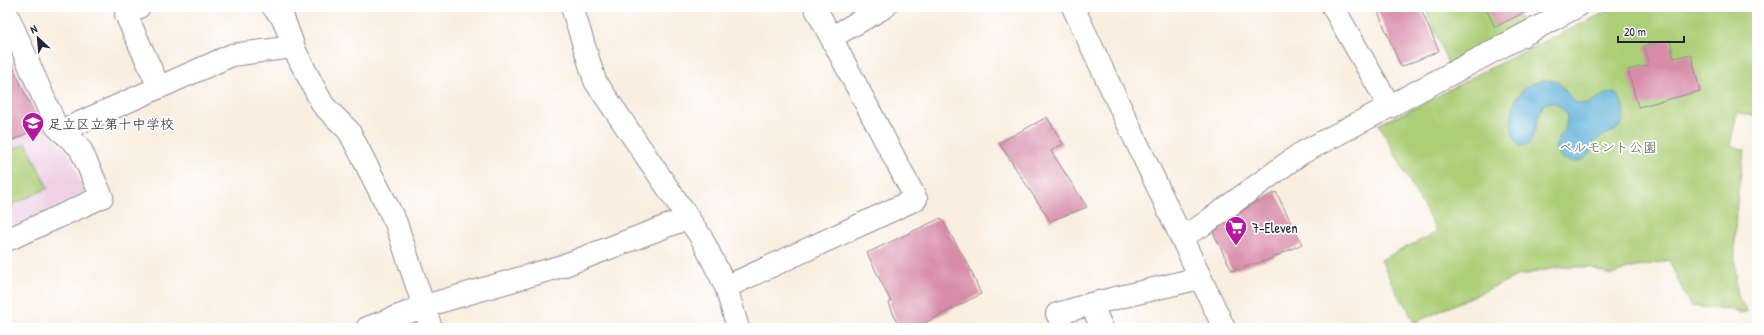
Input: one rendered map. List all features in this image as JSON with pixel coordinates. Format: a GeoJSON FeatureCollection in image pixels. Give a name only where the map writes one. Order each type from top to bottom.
{"type":"FeatureCollection","features":[{"type":"Feature","properties":{"kind":"street"},"geometry":{"type":"LineString","coordinates":[[140,7],[126,15],[158,87]]}},
{"type":"Feature","properties":{"kind":"street"},"geometry":{"type":"LineString","coordinates":[[273,7],[283,18],[293,47],[323,105],[349,131],[396,223],[425,306],[431,328]]}},
{"type":"Feature","properties":{"kind":"street"},"geometry":{"type":"LineString","coordinates":[[572,7],[595,81],[701,237],[726,287],[738,328]]}},
{"type":"Feature","properties":{"kind":"street"},"geometry":{"type":"LineString","coordinates":[[726,287],[916,199],[815,7]]}},
{"type":"Feature","properties":{"kind":"street"},"geometry":{"type":"LineString","coordinates":[[832,37],[884,7]]}},
{"type":"Feature","properties":{"kind":"street"},"geometry":{"type":"LineString","coordinates":[[1073,7],[1224,328]]}},
{"type":"Feature","properties":{"kind":"street"},"geometry":{"type":"LineString","coordinates":[[1333,7],[1390,107]]}},
{"type":"Feature","properties":{"kind":"street"},"geometry":{"type":"LineString","coordinates":[[1181,237],[1201,226],[1300,154],[1576,7]]}},
{"type":"Feature","properties":{"kind":"street"},"geometry":{"type":"LineString","coordinates":[[7,14],[56,126],[80,148],[102,197],[7,240]]}},
{"type":"Feature","properties":{"kind":"street"},"geometry":{"type":"LineString","coordinates":[[61,131],[232,54],[293,47]]}},
{"type":"Feature","properties":{"kind":"street"},"geometry":{"type":"LineString","coordinates":[[367,328],[425,306],[562,266],[688,218]]}},
{"type":"Feature","properties":{"kind":"street"},"geometry":{"type":"LineString","coordinates":[[1057,314],[1091,304],[1200,278]]}},
{"type":"Feature","properties":{"kind":"street"},"geometry":{"type":"LineString","coordinates":[[1091,304],[1102,328]]}},
{"type":"Feature","properties":{"kind":"shaded area","name":"足立区立第十中学校"},"geometry":{"type":"Polygon","coordinates":[[[7,35],[49,132],[70,155],[85,192],[7,231],[7,35]]]}},
{"type":"Feature","properties":{"kind":"green space"},"geometry":{"type":"Polygon","coordinates":[[[1425,7],[1515,7],[1524,27],[1449,66],[1425,7]]]}},
{"type":"Feature","properties":{"kind":"green space","name":"ベルモント公園"},"geometry":{"type":"Polygon","coordinates":[[[1616,7],[1757,7],[1757,117],[1737,112],[1730,145],[1745,150],[1737,206],[1735,263],[1740,302],[1744,304],[1747,311],[1740,314],[1739,311],[1690,306],[1669,260],[1628,269],[1611,275],[1590,267],[1560,267],[1517,276],[1414,323],[1404,301],[1401,302],[1381,260],[1437,232],[1379,124],[1419,106],[1482,72],[1616,7]]]}},
{"type":"Feature","properties":{"kind":"green space"},"geometry":{"type":"Polygon","coordinates":[[[26,143],[48,188],[7,207],[7,152],[26,143]]]}},
{"type":"Feature","properties":{"kind":"water"},"geometry":{"type":"Polygon","coordinates":[[[1542,80],[1558,81],[1574,102],[1581,104],[1587,104],[1605,94],[1614,92],[1620,100],[1624,110],[1621,124],[1616,130],[1596,140],[1591,151],[1582,160],[1570,161],[1562,159],[1555,147],[1565,127],[1567,116],[1565,111],[1560,106],[1551,102],[1544,104],[1541,109],[1534,134],[1529,144],[1520,146],[1513,135],[1512,120],[1514,105],[1520,93],[1525,88],[1542,80]]]}},
{"type":"Feature","properties":{"kind":"building"},"geometry":{"type":"Polygon","coordinates":[[[1376,7],[1420,7],[1439,51],[1401,67],[1376,7]]]}},
{"type":"Feature","properties":{"kind":"building"},"geometry":{"type":"Polygon","coordinates":[[[1485,7],[1535,7],[1495,27],[1485,7]]]}},
{"type":"Feature","properties":{"kind":"building"},"geometry":{"type":"Polygon","coordinates":[[[1670,40],[1674,58],[1691,54],[1700,91],[1638,107],[1628,70],[1649,65],[1644,46],[1670,40]]]}},
{"type":"Feature","properties":{"kind":"building"},"geometry":{"type":"Polygon","coordinates":[[[7,54],[40,127],[7,143],[7,54]]]}},
{"type":"Feature","properties":{"kind":"building"},"geometry":{"type":"Polygon","coordinates":[[[1047,117],[1063,144],[1051,151],[1087,207],[1050,221],[999,143],[1047,117]]]}},
{"type":"Feature","properties":{"kind":"building"},"geometry":{"type":"Polygon","coordinates":[[[1276,192],[1302,244],[1270,259],[1232,271],[1213,232],[1254,203],[1276,192]]]}},
{"type":"Feature","properties":{"kind":"building"},"geometry":{"type":"Polygon","coordinates":[[[941,218],[969,266],[981,294],[915,328],[899,328],[889,303],[891,302],[867,253],[941,218]]]}},
{"type":"Feature","properties":{"kind":"place","name":"足立区立第十中学校"},"geometry":{"type":"Point","coordinates":[33,142]}},
{"type":"Feature","properties":{"kind":"place","name":"7-Eleven"},"geometry":{"type":"Point","coordinates":[1236,246]}}]}
